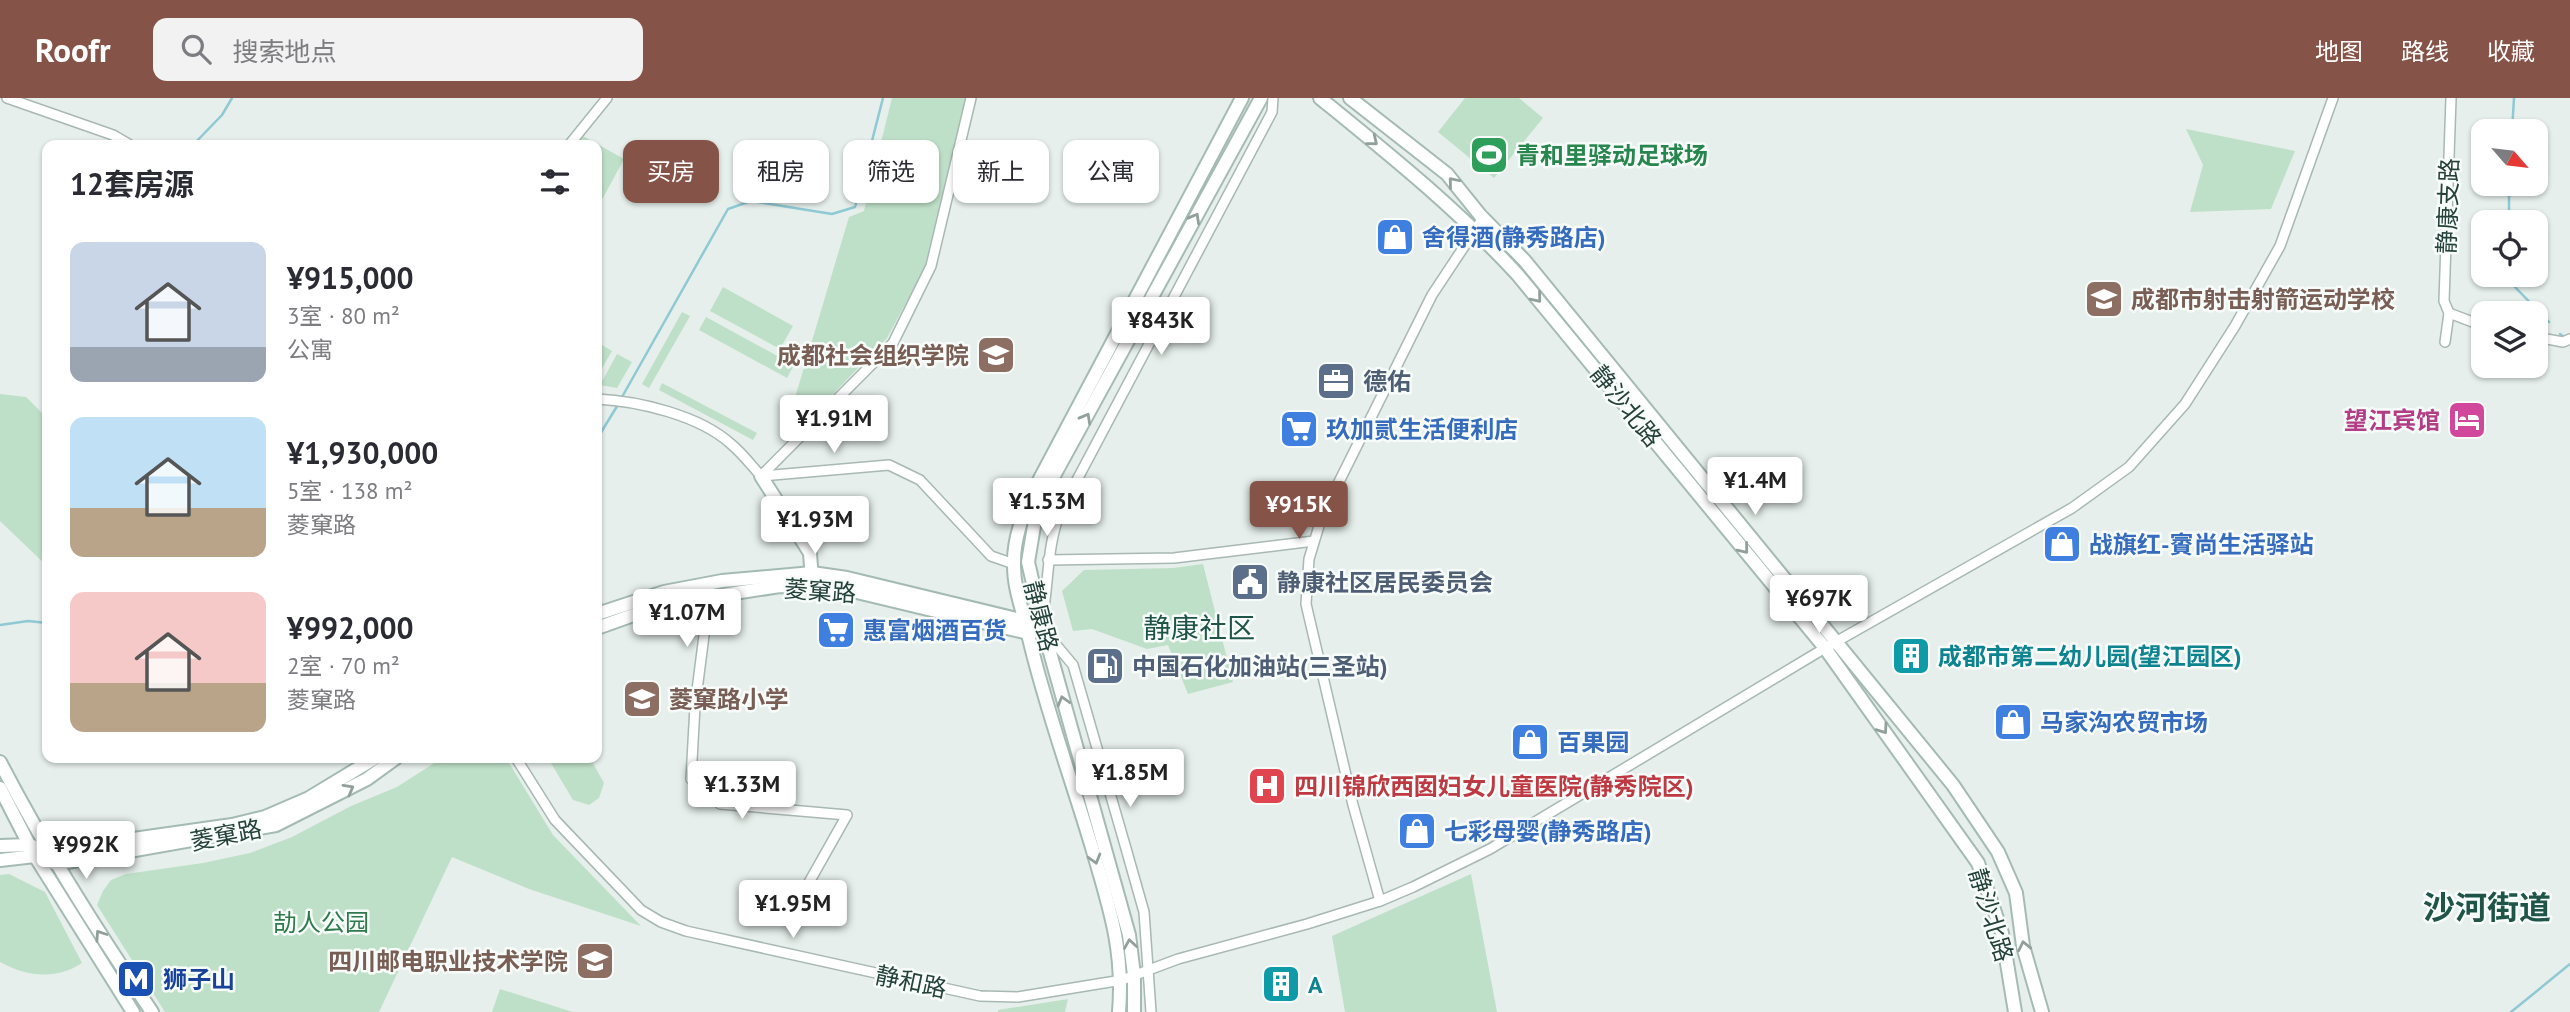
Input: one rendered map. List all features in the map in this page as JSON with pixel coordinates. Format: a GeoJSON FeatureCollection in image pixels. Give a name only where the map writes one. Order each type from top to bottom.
{"type":"FeatureCollection","features":[{"type":"Feature","properties":{"kind":"street"},"geometry":{"type":"LineString","coordinates":[[7,98],[122,140]]}},
{"type":"Feature","properties":{"kind":"street"},"geometry":{"type":"LineString","coordinates":[[573,140],[607,98]]}},
{"type":"Feature","properties":{"kind":"street"},"geometry":{"type":"LineString","coordinates":[[761,476],[893,343],[931,266],[971,98]]}},
{"type":"Feature","properties":{"kind":"street","name":"静康路"},"geometry":{"type":"LineString","coordinates":[[1134,1012],[1114,925],[1016,594],[1014,564],[1018,529],[1034,490],[1242,98]]}},
{"type":"Feature","properties":{"kind":"street","name":"静康路"},"geometry":{"type":"LineString","coordinates":[[1119,1012],[1128,977],[1129,935],[1043,626],[1028,562],[1035,520],[1045,492],[1261,98]]}},
{"type":"Feature","properties":{"kind":"street"},"geometry":{"type":"LineString","coordinates":[[1151,1012],[1144,912],[1073,665],[1043,626],[1048,560],[1053,530],[1061,510],[1272,112],[1273,98]]}},
{"type":"Feature","properties":{"kind":"street","name":"静沙北路"},"geometry":{"type":"LineString","coordinates":[[1320,98],[1525,261],[1831,646],[1953,785],[1998,852],[2016,893],[2024,946],[2042,1012]]}},
{"type":"Feature","properties":{"kind":"street","name":"静沙北路"},"geometry":{"type":"LineString","coordinates":[[1350,98],[1447,174],[1479,223]]}},
{"type":"Feature","properties":{"kind":"street","name":"静和路"},"geometry":{"type":"LineString","coordinates":[[519,763],[555,820],[641,910],[661,922],[699,934],[980,996],[1018,997],[1128,977],[1178,959],[1380,901],[1490,849],[1831,646],[2072,508],[2129,467],[2185,404],[2235,326],[2280,246],[2333,98]]}},
{"type":"Feature","properties":{"kind":"street","name":"静康支路"},"geometry":{"type":"LineString","coordinates":[[2445,342],[2449,313],[2445,301],[2451,98]]}},
{"type":"Feature","properties":{"kind":"street"},"geometry":{"type":"LineString","coordinates":[[1380,901],[1353,805],[1306,604],[1309,559],[1322,516],[1432,295],[1479,223]]}},
{"type":"Feature","properties":{"kind":"street"},"geometry":{"type":"LineString","coordinates":[[2449,313],[2471,321]]}},
{"type":"Feature","properties":{"kind":"street"},"geometry":{"type":"LineString","coordinates":[[2548,339],[2567,341]]}},
{"type":"Feature","properties":{"kind":"street"},"geometry":{"type":"LineString","coordinates":[[602,399],[666,411],[698,424],[730,442],[761,476],[810,553],[812,587]]}},
{"type":"Feature","properties":{"kind":"street"},"geometry":{"type":"LineString","coordinates":[[761,476],[889,465],[920,480],[990,556],[1014,564]]}},
{"type":"Feature","properties":{"kind":"street"},"geometry":{"type":"LineString","coordinates":[[1048,560],[1174,558],[1314,541]]}},
{"type":"Feature","properties":{"kind":"street","name":"菱窠路"},"geometry":{"type":"LineString","coordinates":[[602,612],[664,592],[722,580],[812,573],[847,578],[1027,627]]}},
{"type":"Feature","properties":{"kind":"street","name":"菱窠路"},"geometry":{"type":"LineString","coordinates":[[602,626],[664,604],[780,586],[840,587],[1027,627],[1043,626]]}},
{"type":"Feature","properties":{"kind":"street"},"geometry":{"type":"LineString","coordinates":[[709,596],[695,706],[691,779],[720,784],[720,804],[847,815],[794,909]]}},
{"type":"Feature","properties":{"kind":"street","name":"静沙北路"},"geometry":{"type":"LineString","coordinates":[[1831,646],[1978,863],[2001,933],[2015,1012]]}},
{"type":"Feature","properties":{"kind":"street"},"geometry":{"type":"LineString","coordinates":[[0,762],[90,921],[152,1012]]}},
{"type":"Feature","properties":{"kind":"street","name":"菱窠路"},"geometry":{"type":"LineString","coordinates":[[0,846],[49,851],[220,827],[265,817],[309,798],[359,763]]}},
{"type":"Feature","properties":{"kind":"street","name":"菱窠路"},"geometry":{"type":"LineString","coordinates":[[0,860],[32,850],[56,864],[276,825],[367,779],[389,763]]}},
{"type":"Feature","properties":{"kind":"street"},"geometry":{"type":"LineString","coordinates":[[0,788],[32,850],[133,1012]]}},
{"type":"Feature","properties":{"kind":"green space"},"geometry":{"type":"Polygon","coordinates":[[[892,98],[966,98],[956,140],[953,140],[953,151],[920,277],[887,338],[809,419],[791,411],[849,217],[864,211],[866,203],[939,203],[939,140],[882,140],[892,98]]]}},
{"type":"Feature","properties":{"kind":"green space","name":"青和里驿动足球场"},"geometry":{"type":"Polygon","coordinates":[[[1465,98],[1519,98],[1543,118],[1494,178],[1438,132],[1465,98]]]}},
{"type":"Feature","properties":{"kind":"green space"},"geometry":{"type":"Polygon","coordinates":[[[2186,129],[2295,151],[2271,209],[2190,212],[2203,165],[2186,129]]]}},
{"type":"Feature","properties":{"kind":"green space"},"geometry":{"type":"Polygon","coordinates":[[[602,147],[623,161],[602,200],[602,147]]]}},
{"type":"Feature","properties":{"kind":"green space"},"geometry":{"type":"Polygon","coordinates":[[[723,287],[793,326],[780,349],[710,311],[723,287]]]}},
{"type":"Feature","properties":{"kind":"green space"},"geometry":{"type":"Polygon","coordinates":[[[682,312],[690,316],[649,388],[642,384],[682,312]]]}},
{"type":"Feature","properties":{"kind":"green space"},"geometry":{"type":"Polygon","coordinates":[[[706,317],[794,365],[787,378],[699,330],[706,317]]]}},
{"type":"Feature","properties":{"kind":"green space"},"geometry":{"type":"Polygon","coordinates":[[[602,345],[612,351],[602,368],[602,345]]]}},
{"type":"Feature","properties":{"kind":"green space"},"geometry":{"type":"Polygon","coordinates":[[[617,354],[632,362],[617,388],[602,385],[617,354]]]}},
{"type":"Feature","properties":{"kind":"green space"},"geometry":{"type":"Polygon","coordinates":[[[662,383],[757,433],[753,440],[659,390],[662,383]]]}},
{"type":"Feature","properties":{"kind":"green space"},"geometry":{"type":"Polygon","coordinates":[[[0,394],[26,397],[42,413],[42,561],[0,521],[0,394]]]}},
{"type":"Feature","properties":{"kind":"green space"},"geometry":{"type":"Polygon","coordinates":[[[1203,564],[1233,682],[1188,694],[1168,645],[1147,649],[1092,629],[1073,631],[1062,591],[1084,570],[1173,568],[1203,564]]]}},
{"type":"Feature","properties":{"kind":"green space","name":"劼人公园"},"geometry":{"type":"Polygon","coordinates":[[[434,763],[509,763],[553,835],[641,926],[529,889],[452,857],[379,1012],[165,1012],[97,905],[111,880],[126,874],[250,853],[292,837],[351,806],[397,787],[434,763]]]}},
{"type":"Feature","properties":{"kind":"green space"},"geometry":{"type":"Polygon","coordinates":[[[551,763],[593,763],[604,783],[599,798],[589,805],[573,800],[551,763]]]}},
{"type":"Feature","properties":{"kind":"green space"},"geometry":{"type":"Polygon","coordinates":[[[9,874],[45,892],[82,963],[62,972],[41,974],[21,971],[0,962],[0,875],[9,874]]]}},
{"type":"Feature","properties":{"kind":"green space"},"geometry":{"type":"Polygon","coordinates":[[[1471,874],[1497,1012],[1345,1012],[1332,936],[1471,874]]]}},
{"type":"Feature","properties":{"kind":"green space"},"geometry":{"type":"Polygon","coordinates":[[[500,989],[573,1012],[492,1012],[500,989]]]}},
{"type":"Feature","properties":{"kind":"green space"},"geometry":{"type":"Polygon","coordinates":[[[1068,999],[1065,1012],[998,1012],[998,1010],[1068,999]]]}},
{"type":"Feature","properties":{"kind":"waterway"},"geometry":{"type":"LineString","coordinates":[[198,140],[222,115],[232,98]]}},
{"type":"Feature","properties":{"kind":"waterway"},"geometry":{"type":"LineString","coordinates":[[622,397],[728,209],[751,201],[832,214],[855,207],[883,98]]}},
{"type":"Feature","properties":{"kind":"waterway"},"geometry":{"type":"LineString","coordinates":[[2513,119],[2514,98]]}},
{"type":"Feature","properties":{"kind":"waterway"},"geometry":{"type":"LineString","coordinates":[[2509,196],[2509,210]]}},
{"type":"Feature","properties":{"kind":"waterway"},"geometry":{"type":"LineString","coordinates":[[2515,287],[2549,322]]}},
{"type":"Feature","properties":{"kind":"waterway"},"geometry":{"type":"LineString","coordinates":[[2560,334],[2567,339]]}},
{"type":"Feature","properties":{"kind":"waterway"},"geometry":{"type":"LineString","coordinates":[[602,431],[619,403]]}},
{"type":"Feature","properties":{"kind":"waterway"},"geometry":{"type":"LineString","coordinates":[[0,625],[28,621],[42,622]]}},
{"type":"Feature","properties":{"kind":"waterway"},"geometry":{"type":"LineString","coordinates":[[2511,1012],[2570,964]]}},
{"type":"Feature","properties":{"kind":"place","name":"青和里驿动足球场"},"geometry":{"type":"Point","coordinates":[1489,155]}},
{"type":"Feature","properties":{"kind":"place","name":"舍得酒(静秀路店)"},"geometry":{"type":"Point","coordinates":[1395,237]}},
{"type":"Feature","properties":{"kind":"place","name":"成都市射击射箭运动学校"},"geometry":{"type":"Point","coordinates":[2104,299]}},
{"type":"Feature","properties":{"kind":"place","name":"成都社会组织学院"},"geometry":{"type":"Point","coordinates":[996,355]}},
{"type":"Feature","properties":{"kind":"place","name":"德佑"},"geometry":{"type":"Point","coordinates":[1336,381]}},
{"type":"Feature","properties":{"kind":"place","name":"望江宾馆"},"geometry":{"type":"Point","coordinates":[2467,420]}},
{"type":"Feature","properties":{"kind":"place","name":"玖加贰生活便利店"},"geometry":{"type":"Point","coordinates":[1299,429]}},
{"type":"Feature","properties":{"kind":"place","name":"战旗红-賨尚生活驿站"},"geometry":{"type":"Point","coordinates":[2062,544]}},
{"type":"Feature","properties":{"kind":"place","name":"静康社区居民委员会"},"geometry":{"type":"Point","coordinates":[1250,582]}},
{"type":"Feature","properties":{"kind":"place","name":"惠富烟酒百货"},"geometry":{"type":"Point","coordinates":[836,630]}},
{"type":"Feature","properties":{"kind":"place","name":"成都市第二幼儿园(望江园区)"},"geometry":{"type":"Point","coordinates":[1911,656]}},
{"type":"Feature","properties":{"kind":"place","name":"中国石化加油站(三圣站)"},"geometry":{"type":"Point","coordinates":[1105,666]}},
{"type":"Feature","properties":{"kind":"place","name":"菱窠路小学"},"geometry":{"type":"Point","coordinates":[642,699]}},
{"type":"Feature","properties":{"kind":"place","name":"马家沟农贸市场"},"geometry":{"type":"Point","coordinates":[2013,722]}},
{"type":"Feature","properties":{"kind":"place","name":"百果园"},"geometry":{"type":"Point","coordinates":[1530,742]}},
{"type":"Feature","properties":{"kind":"place","name":"四川锦欣西囡妇女儿童医院(静秀院区)"},"geometry":{"type":"Point","coordinates":[1267,786]}},
{"type":"Feature","properties":{"kind":"place","name":"七彩母婴(静秀路店)"},"geometry":{"type":"Point","coordinates":[1417,831]}},
{"type":"Feature","properties":{"kind":"place","name":"四川邮电职业技术学院"},"geometry":{"type":"Point","coordinates":[595,961]}},
{"type":"Feature","properties":{"kind":"place","name":"狮子山"},"geometry":{"type":"Point","coordinates":[136,979]}},
{"type":"Feature","properties":{"kind":"place","name":"A"},"geometry":{"type":"Point","coordinates":[1281,984]}},
{"type":"Feature","properties":{"kind":"district","name":"静康社区"},"geometry":{"type":"Point","coordinates":[1199,627]}},
{"type":"Feature","properties":{"kind":"district","name":"沙河街道"},"geometry":{"type":"Point","coordinates":[2487,907]}}]}
